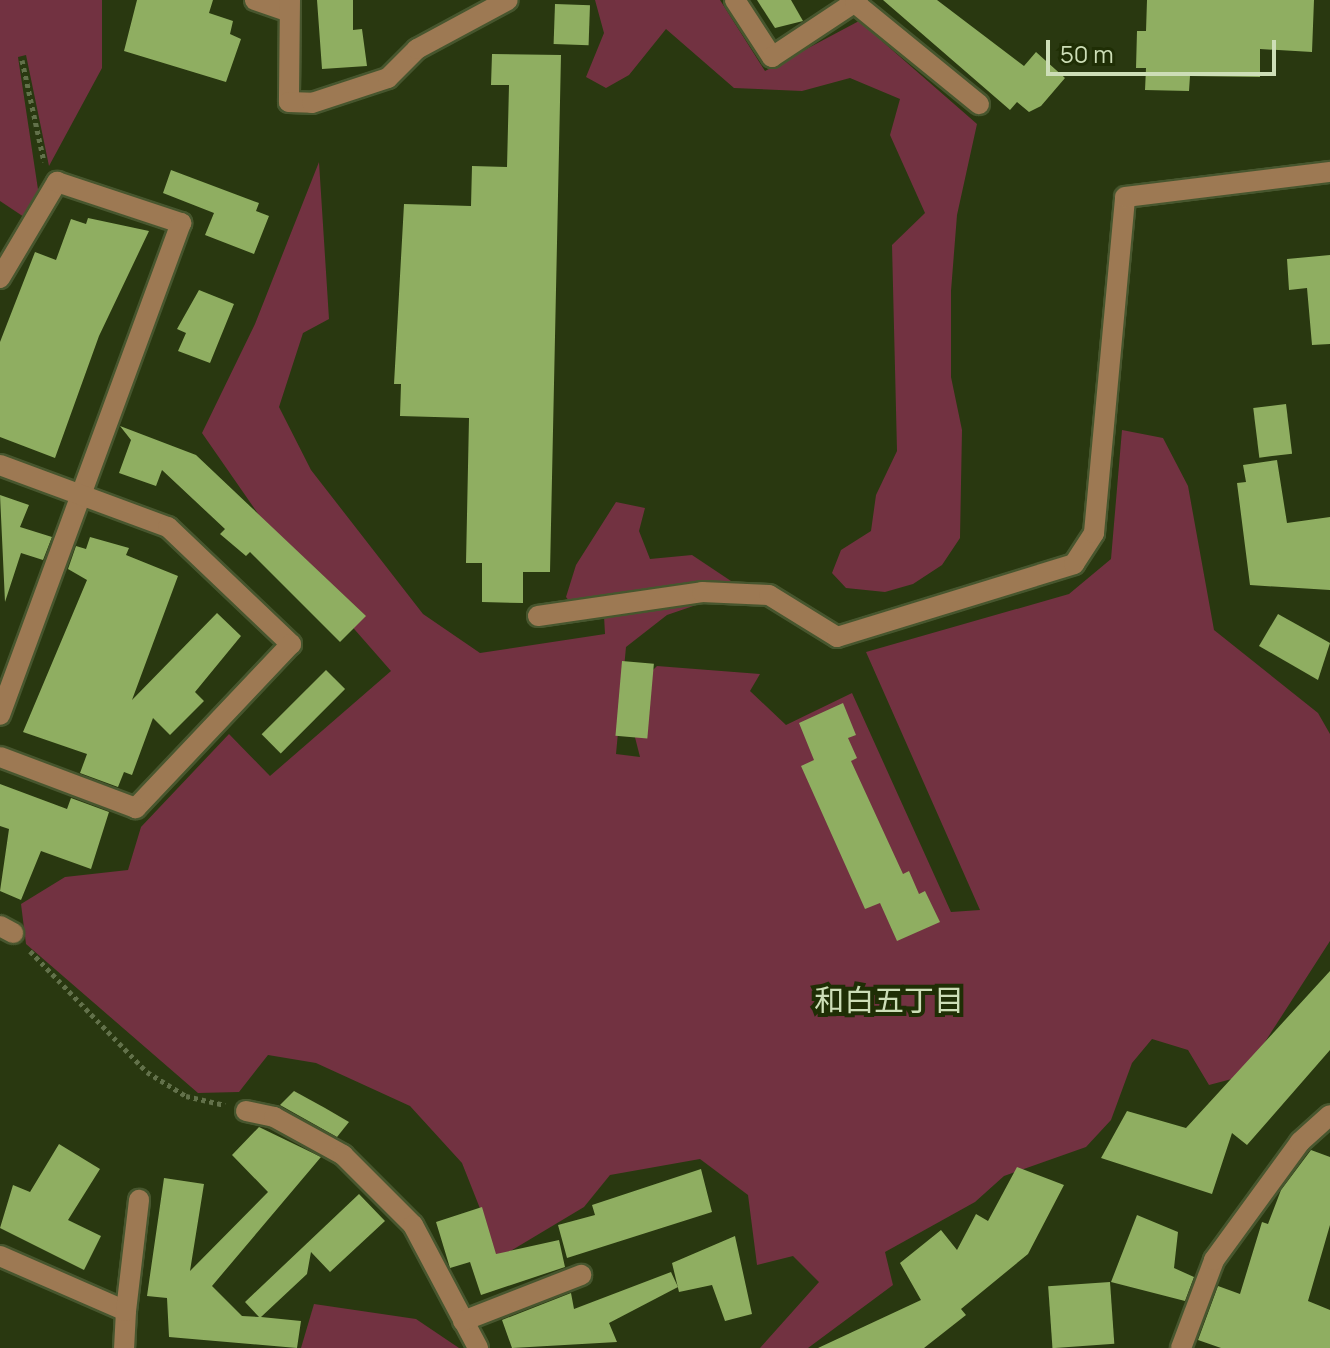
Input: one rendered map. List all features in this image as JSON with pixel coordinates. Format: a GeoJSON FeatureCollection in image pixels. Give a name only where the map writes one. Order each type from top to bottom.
{"type":"FeatureCollection","features":[{"type":"Feature","properties":{"kind":"street"},"geometry":{"type":"LineString","coordinates":[[255,0],[290,6],[289,102],[312,103],[388,78],[417,49],[508,0]]}},
{"type":"Feature","properties":{"kind":"street"},"geometry":{"type":"LineString","coordinates":[[735,0],[772,57],[856,2],[979,104]]}},
{"type":"Feature","properties":{"kind":"street"},"geometry":{"type":"LineString","coordinates":[[538,616],[702,592],[769,595],[837,637],[1074,564],[1094,533],[1125,197],[1330,172]]}},
{"type":"Feature","properties":{"kind":"street"},"geometry":{"type":"LineString","coordinates":[[0,278],[57,182],[181,223],[0,715]]}},
{"type":"Feature","properties":{"kind":"street"},"geometry":{"type":"LineString","coordinates":[[0,465],[168,527],[291,644],[136,808],[0,757]]}},
{"type":"Feature","properties":{"kind":"street"},"geometry":{"type":"LineString","coordinates":[[246,1111],[274,1117],[343,1155],[413,1225],[478,1348]]}},
{"type":"Feature","properties":{"kind":"street"},"geometry":{"type":"LineString","coordinates":[[1181,1348],[1214,1260],[1300,1142],[1330,1115]]}},
{"type":"Feature","properties":{"kind":"street"},"geometry":{"type":"LineString","coordinates":[[124,1348],[139,1200]]}},
{"type":"Feature","properties":{"kind":"street"},"geometry":{"type":"LineString","coordinates":[[0,1256],[126,1311]]}},
{"type":"Feature","properties":{"kind":"street"},"geometry":{"type":"LineString","coordinates":[[463,1321],[581,1275]]}},
{"type":"Feature","properties":{"kind":"path"},"geometry":{"type":"LineString","coordinates":[[22,60],[50,194]]}},
{"type":"Feature","properties":{"kind":"path"},"geometry":{"type":"LineString","coordinates":[[6,929],[147,1072],[186,1096],[246,1111]]}},
{"type":"Feature","properties":{"kind":"shaded area"},"geometry":{"type":"Polygon","coordinates":[[[0,0],[102,0],[102,68],[49,166],[26,55],[18,57],[39,196],[24,217],[0,201],[0,0]]]}},
{"type":"Feature","properties":{"kind":"shaded area"},"geometry":{"type":"Polygon","coordinates":[[[595,0],[720,0],[765,71],[859,21],[977,124],[957,215],[951,291],[951,377],[962,430],[960,538],[942,565],[913,584],[885,592],[846,588],[832,573],[841,550],[871,531],[876,495],[897,451],[892,245],[925,213],[890,135],[900,99],[850,78],[802,91],[734,88],[666,29],[629,75],[606,88],[586,77],[604,33],[595,0]]]}},
{"type":"Feature","properties":{"kind":"shaded area"},"geometry":{"type":"Polygon","coordinates":[[[319,162],[329,319],[303,333],[279,407],[311,470],[423,614],[480,653],[605,634],[604,616],[582,617],[566,597],[576,565],[616,502],[645,508],[639,531],[650,559],[692,555],[743,589],[667,615],[626,647],[616,754],[640,757],[625,698],[657,666],[760,674],[750,691],[786,725],[852,693],[951,912],[980,910],[866,652],[1069,594],[1111,559],[1122,430],[1163,438],[1188,486],[1214,630],[1318,713],[1330,734],[1330,941],[1243,1076],[1209,1085],[1188,1050],[1152,1039],[1132,1063],[1111,1120],[1086,1147],[1004,1176],[975,1202],[885,1252],[893,1285],[808,1348],[760,1348],[819,1282],[793,1256],[757,1265],[748,1195],[700,1159],[610,1175],[584,1207],[487,1265],[481,1211],[462,1163],[410,1106],[316,1063],[268,1055],[239,1092],[198,1093],[26,944],[21,904],[65,877],[128,870],[141,827],[229,734],[270,776],[391,671],[277,541],[202,433],[255,324],[319,162]]]}},
{"type":"Feature","properties":{"kind":"shaded area"},"geometry":{"type":"Polygon","coordinates":[[[314,1304],[416,1319],[459,1348],[301,1348],[314,1304]]]}},
{"type":"Feature","properties":{"kind":"building"},"geometry":{"type":"Polygon","coordinates":[[[137,0],[213,0],[209,13],[233,21],[230,34],[241,39],[226,82],[124,51],[137,0]]]}},
{"type":"Feature","properties":{"kind":"building"},"geometry":{"type":"Polygon","coordinates":[[[317,0],[353,0],[353,30],[362,29],[367,66],[322,69],[317,0]]]}},
{"type":"Feature","properties":{"kind":"building"},"geometry":{"type":"Polygon","coordinates":[[[757,0],[791,0],[803,21],[775,28],[757,0]]]}},
{"type":"Feature","properties":{"kind":"building"},"geometry":{"type":"Polygon","coordinates":[[[883,0],[937,0],[1024,66],[1036,52],[1065,78],[1041,106],[1029,112],[1017,102],[1010,110],[883,0]]]}},
{"type":"Feature","properties":{"kind":"building"},"geometry":{"type":"Polygon","coordinates":[[[1147,0],[1314,0],[1312,52],[1260,49],[1260,77],[1190,76],[1189,91],[1145,90],[1146,68],[1136,68],[1137,31],[1146,31],[1147,0]]]}},
{"type":"Feature","properties":{"kind":"building"},"geometry":{"type":"Polygon","coordinates":[[[555,4],[590,5],[589,45],[554,44],[555,4]]]}},
{"type":"Feature","properties":{"kind":"building"},"geometry":{"type":"Polygon","coordinates":[[[492,54],[561,55],[550,572],[523,572],[523,603],[482,602],[482,563],[466,563],[469,418],[400,416],[401,384],[394,384],[404,204],[471,206],[472,166],[507,167],[509,85],[491,85],[492,54]]]}},
{"type":"Feature","properties":{"kind":"building"},"geometry":{"type":"Polygon","coordinates":[[[171,170],[259,203],[256,211],[269,216],[254,254],[205,235],[214,213],[163,193],[171,170]]]}},
{"type":"Feature","properties":{"kind":"building"},"geometry":{"type":"Polygon","coordinates":[[[88,218],[149,231],[99,336],[55,458],[0,437],[0,342],[35,252],[56,260],[71,219],[86,224],[88,218]]]}},
{"type":"Feature","properties":{"kind":"building"},"geometry":{"type":"Polygon","coordinates":[[[1330,255],[1330,344],[1312,345],[1307,288],[1289,290],[1287,259],[1330,255]]]}},
{"type":"Feature","properties":{"kind":"building"},"geometry":{"type":"Polygon","coordinates":[[[199,290],[234,304],[210,363],[178,351],[186,333],[177,329],[199,290]]]}},
{"type":"Feature","properties":{"kind":"building"},"geometry":{"type":"Polygon","coordinates":[[[1286,404],[1292,454],[1259,458],[1253,408],[1286,404]]]}},
{"type":"Feature","properties":{"kind":"building"},"geometry":{"type":"Polygon","coordinates":[[[120,426],[196,455],[366,616],[340,642],[250,552],[246,556],[220,534],[225,529],[162,470],[156,486],[119,473],[131,440],[120,426]]]}},
{"type":"Feature","properties":{"kind":"building"},"geometry":{"type":"Polygon","coordinates":[[[1277,460],[1287,523],[1330,517],[1330,590],[1250,585],[1237,483],[1246,482],[1243,465],[1277,460]]]}},
{"type":"Feature","properties":{"kind":"building"},"geometry":{"type":"Polygon","coordinates":[[[0,495],[29,505],[20,527],[52,537],[43,560],[21,553],[5,602],[0,495]]]}},
{"type":"Feature","properties":{"kind":"building"},"geometry":{"type":"Polygon","coordinates":[[[90,537],[129,548],[126,555],[178,576],[132,700],[217,613],[241,636],[195,692],[204,701],[170,735],[153,718],[132,775],[124,772],[118,787],[80,773],[87,754],[23,732],[87,580],[68,569],[76,546],[86,549],[90,537]]]}},
{"type":"Feature","properties":{"kind":"building"},"geometry":{"type":"Polygon","coordinates":[[[1278,614],[1330,643],[1318,680],[1259,646],[1278,614]]]}},
{"type":"Feature","properties":{"kind":"building"},"geometry":{"type":"Polygon","coordinates":[[[622,661],[654,664],[647,739],[615,736],[622,661]]]}},
{"type":"Feature","properties":{"kind":"building"},"geometry":{"type":"Polygon","coordinates":[[[326,670],[345,689],[281,753],[262,734],[326,670]]]}},
{"type":"Feature","properties":{"kind":"building"},"geometry":{"type":"Polygon","coordinates":[[[843,703],[856,735],[848,738],[857,758],[851,761],[903,874],[909,871],[919,894],[925,891],[940,922],[897,941],[880,903],[865,909],[801,766],[814,760],[799,723],[843,703]]]}},
{"type":"Feature","properties":{"kind":"building"},"geometry":{"type":"Polygon","coordinates":[[[0,784],[67,809],[71,798],[109,812],[91,869],[41,851],[21,900],[0,891],[9,829],[0,826],[0,784]]]}},
{"type":"Feature","properties":{"kind":"building"},"geometry":{"type":"Polygon","coordinates":[[[1330,971],[1330,1050],[1247,1145],[1232,1133],[1212,1194],[1101,1158],[1127,1111],[1186,1128],[1330,971]]]}},
{"type":"Feature","properties":{"kind":"building"},"geometry":{"type":"Polygon","coordinates":[[[294,1091],[349,1122],[337,1137],[280,1105],[294,1091]]]}},
{"type":"Feature","properties":{"kind":"building"},"geometry":{"type":"Polygon","coordinates":[[[259,1127],[321,1157],[212,1286],[242,1316],[259,1317],[245,1302],[359,1194],[385,1221],[330,1272],[311,1252],[307,1274],[261,1317],[301,1321],[297,1348],[169,1337],[167,1298],[147,1296],[164,1178],[204,1184],[190,1271],[268,1192],[232,1155],[259,1127]]]}},
{"type":"Feature","properties":{"kind":"building"},"geometry":{"type":"Polygon","coordinates":[[[59,1144],[100,1169],[68,1220],[101,1236],[84,1270],[0,1228],[13,1185],[30,1192],[59,1144]]]}},
{"type":"Feature","properties":{"kind":"building"},"geometry":{"type":"Polygon","coordinates":[[[1311,1150],[1330,1157],[1330,1225],[1308,1301],[1330,1310],[1330,1348],[1221,1348],[1198,1340],[1218,1286],[1240,1294],[1262,1222],[1268,1224],[1281,1190],[1311,1150]]]}},
{"type":"Feature","properties":{"kind":"building"},"geometry":{"type":"Polygon","coordinates":[[[1017,1167],[1064,1185],[1028,1254],[961,1309],[966,1315],[924,1348],[818,1348],[921,1300],[900,1263],[941,1230],[957,1250],[976,1214],[988,1221],[1017,1167]]]}},
{"type":"Feature","properties":{"kind":"building"},"geometry":{"type":"Polygon","coordinates":[[[701,1169],[712,1212],[567,1258],[558,1225],[595,1215],[592,1205],[701,1169]]]}},
{"type":"Feature","properties":{"kind":"building"},"geometry":{"type":"Polygon","coordinates":[[[482,1207],[496,1254],[559,1240],[565,1267],[481,1295],[470,1262],[450,1268],[436,1222],[482,1207]]]}},
{"type":"Feature","properties":{"kind":"building"},"geometry":{"type":"Polygon","coordinates":[[[1137,1215],[1178,1232],[1174,1268],[1194,1277],[1185,1301],[1111,1282],[1137,1215]]]}},
{"type":"Feature","properties":{"kind":"building"},"geometry":{"type":"Polygon","coordinates":[[[735,1236],[752,1314],[725,1321],[712,1285],[679,1292],[672,1263],[735,1236]]]}},
{"type":"Feature","properties":{"kind":"building"},"geometry":{"type":"Polygon","coordinates":[[[671,1272],[678,1287],[609,1323],[617,1342],[512,1348],[502,1320],[571,1293],[574,1309],[671,1272]]]}},
{"type":"Feature","properties":{"kind":"building"},"geometry":{"type":"Polygon","coordinates":[[[1110,1282],[1114,1344],[1052,1348],[1048,1286],[1110,1282]]]}},
{"type":"Feature","properties":{"kind":"district","name":"和白五丁目"},"geometry":{"type":"Point","coordinates":[889,1000]}}]}
